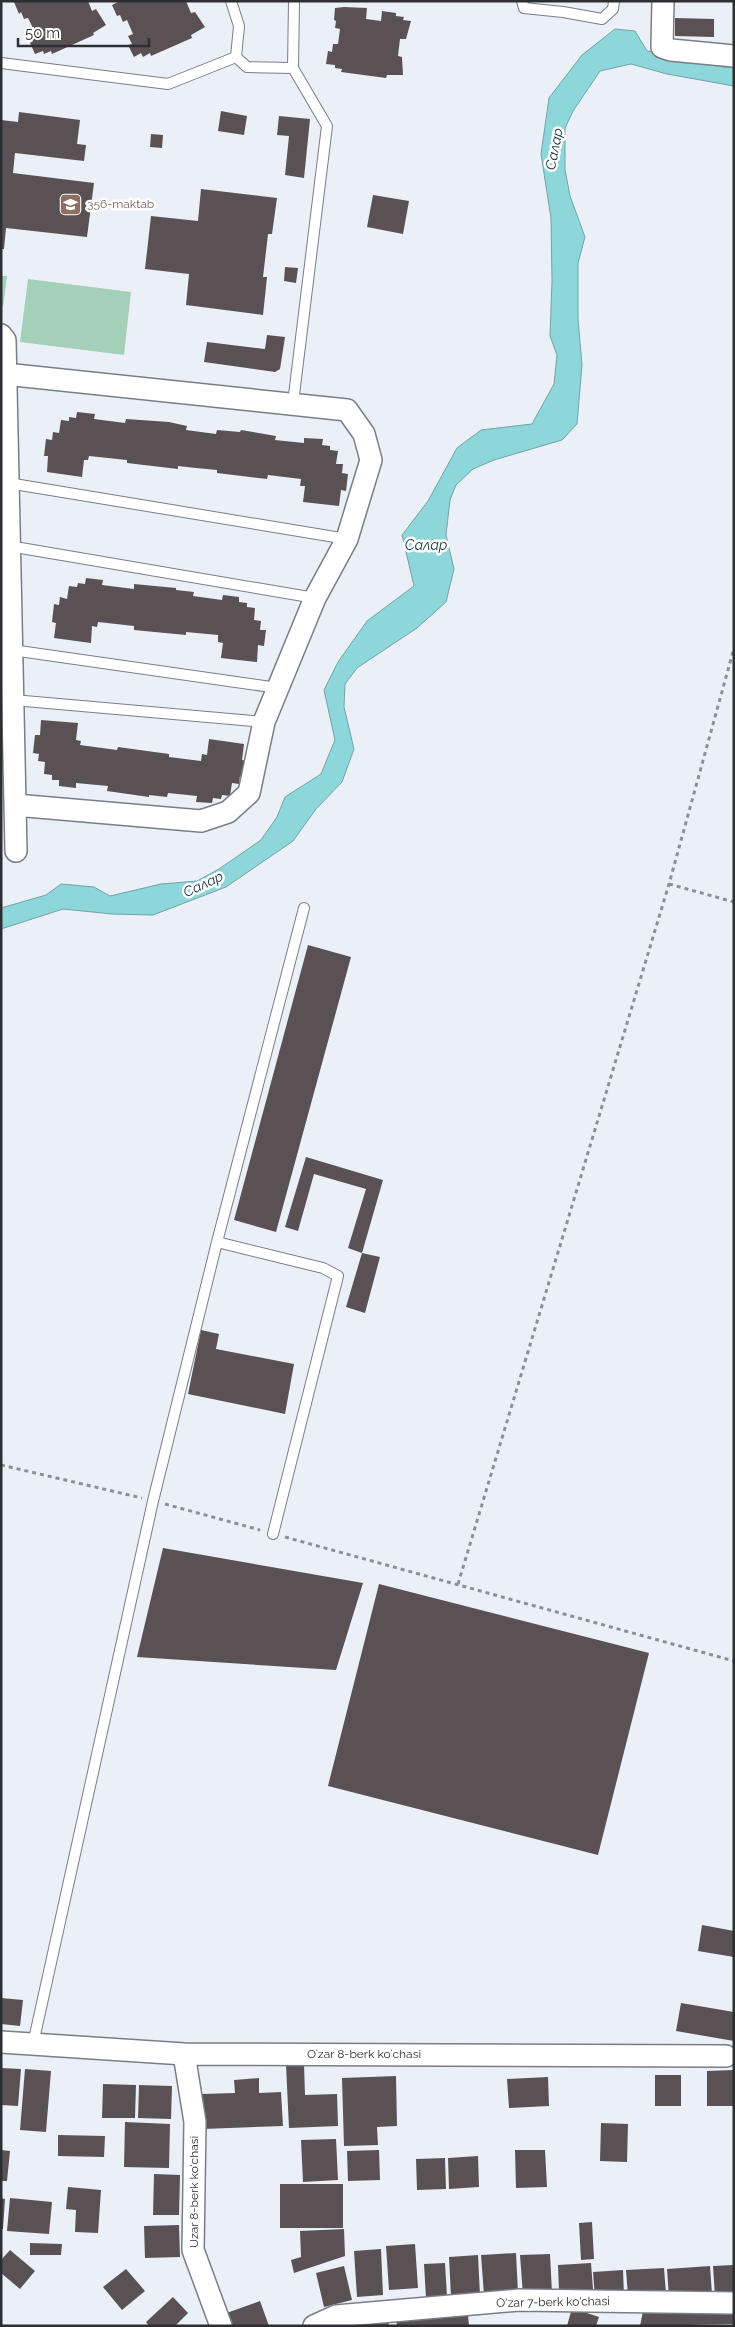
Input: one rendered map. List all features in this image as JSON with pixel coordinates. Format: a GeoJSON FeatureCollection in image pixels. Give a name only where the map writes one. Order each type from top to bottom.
{"type":"FeatureCollection","features":[{"type":"Feature","properties":{"kind":"street"},"geometry":{"type":"LineString","coordinates":[[663,1],[662,47],[671,50],[734,56]]}},
{"type":"Feature","properties":{"kind":"street"},"geometry":{"type":"LineString","coordinates":[[1,335],[4,340],[5,374],[16,850]]}},
{"type":"Feature","properties":{"kind":"street"},"geometry":{"type":"LineString","coordinates":[[5,374],[347,410],[364,434],[371,460],[347,539],[315,598],[264,722],[249,793],[228,812],[200,821],[15,804]]}},
{"type":"Feature","properties":{"kind":"street","name":"Oʻzar 8-berk koʻchasi"},"geometry":{"type":"LineString","coordinates":[[1,2042],[184,2054],[726,2056]]}},
{"type":"Feature","properties":{"kind":"street","name":"Uzar 8-berk ko'chasi"},"geometry":{"type":"LineString","coordinates":[[184,2054],[195,2122],[193,2250],[221,2326]]}},
{"type":"Feature","properties":{"kind":"street","name":"O'zar 7-berk ko'chasi"},"geometry":{"type":"LineString","coordinates":[[314,2326],[336,2316],[519,2300],[734,2303]]}},
{"type":"Feature","properties":{"kind":"lane"},"geometry":{"type":"LineString","coordinates":[[231,1],[239,26],[236,57]]}},
{"type":"Feature","properties":{"kind":"lane"},"geometry":{"type":"LineString","coordinates":[[293,403],[327,126],[293,68],[294,1]]}},
{"type":"Feature","properties":{"kind":"lane"},"geometry":{"type":"LineString","coordinates":[[522,1],[524,8],[602,19],[613,9],[614,1]]}},
{"type":"Feature","properties":{"kind":"lane"},"geometry":{"type":"LineString","coordinates":[[1,63],[168,84],[236,57]]}},
{"type":"Feature","properties":{"kind":"lane"},"geometry":{"type":"LineString","coordinates":[[236,57],[247,67],[293,68]]}},
{"type":"Feature","properties":{"kind":"lane"},"geometry":{"type":"LineString","coordinates":[[8,483],[347,539]]}},
{"type":"Feature","properties":{"kind":"lane"},"geometry":{"type":"LineString","coordinates":[[9,546],[315,598]]}},
{"type":"Feature","properties":{"kind":"lane"},"geometry":{"type":"LineString","coordinates":[[12,650],[278,688]]}},
{"type":"Feature","properties":{"kind":"lane"},"geometry":{"type":"LineString","coordinates":[[13,700],[264,722]]}},
{"type":"Feature","properties":{"kind":"lane"},"geometry":{"type":"LineString","coordinates":[[33,2044],[152,1501],[216,1242],[304,908]]}},
{"type":"Feature","properties":{"kind":"lane"},"geometry":{"type":"LineString","coordinates":[[216,1242],[323,1268],[338,1276],[336,1291],[273,1534]]}},
{"type":"Feature","properties":{"kind":"path"},"geometry":{"type":"LineString","coordinates":[[458,1584],[669,884],[734,648]]}},
{"type":"Feature","properties":{"kind":"path"},"geometry":{"type":"LineString","coordinates":[[669,884],[734,902]]}},
{"type":"Feature","properties":{"kind":"path"},"geometry":{"type":"LineString","coordinates":[[1,1465],[152,1501],[734,1661]]}},
{"type":"Feature","properties":{"kind":"green space"},"geometry":{"type":"Polygon","coordinates":[[[1,276],[7,276],[3,307],[1,306],[1,276]]]}},
{"type":"Feature","properties":{"kind":"green space"},"geometry":{"type":"Polygon","coordinates":[[[28,279],[131,292],[124,355],[20,342],[28,279]]]}},
{"type":"Feature","properties":{"kind":"water","name":"Салар"},"geometry":{"type":"Polygon","coordinates":[[[615,29],[635,31],[647,51],[708,61],[722,67],[734,67],[734,86],[667,74],[631,64],[600,71],[573,111],[565,128],[565,170],[570,196],[585,237],[578,263],[578,319],[582,365],[577,424],[562,440],[494,460],[473,469],[456,485],[450,500],[446,535],[454,569],[446,602],[417,628],[357,668],[345,684],[344,707],[354,749],[342,782],[316,809],[293,841],[226,887],[153,915],[112,914],[63,909],[1,929],[1,908],[46,895],[61,884],[94,887],[110,896],[161,884],[197,881],[219,869],[261,840],[277,817],[285,797],[321,774],[335,740],[324,690],[338,662],[367,621],[414,586],[402,535],[428,501],[457,448],[481,430],[532,424],[554,384],[557,355],[550,336],[552,281],[551,218],[541,154],[549,98],[582,55],[615,29]]]}},
{"type":"Feature","properties":{"kind":"building"},"geometry":{"type":"Polygon","coordinates":[[[88,1],[92,11],[96,9],[106,25],[93,33],[94,35],[52,54],[51,51],[44,54],[43,51],[35,54],[30,43],[33,41],[30,34],[35,32],[28,18],[24,19],[21,12],[19,14],[14,2],[88,1]]]}},
{"type":"Feature","properties":{"kind":"building"},"geometry":{"type":"Polygon","coordinates":[[[120,1],[186,1],[191,13],[195,12],[205,27],[191,35],[192,38],[151,56],[150,53],[143,57],[141,53],[134,57],[128,45],[132,44],[128,36],[133,34],[127,20],[123,22],[120,15],[117,16],[112,5],[120,1]]]}},
{"type":"Feature","properties":{"kind":"building"},"geometry":{"type":"Polygon","coordinates":[[[335,8],[367,8],[366,19],[381,21],[382,11],[396,13],[396,16],[404,17],[403,20],[411,21],[406,39],[400,39],[398,56],[402,57],[403,75],[387,75],[386,78],[341,72],[342,69],[335,68],[335,65],[326,64],[328,51],[332,52],[333,44],[338,44],[340,29],[335,28],[335,8]]]}},
{"type":"Feature","properties":{"kind":"building"},"geometry":{"type":"Polygon","coordinates":[[[675,18],[714,19],[714,37],[675,36],[675,18]]]}},
{"type":"Feature","properties":{"kind":"building"},"geometry":{"type":"Polygon","coordinates":[[[221,111],[247,116],[244,135],[218,131],[221,111]]]}},
{"type":"Feature","properties":{"kind":"building"},"geometry":{"type":"Polygon","coordinates":[[[19,112],[80,120],[77,144],[86,145],[84,161],[15,153],[13,173],[94,183],[87,237],[6,228],[4,249],[1,249],[1,120],[18,122],[19,112]]]}},
{"type":"Feature","properties":{"kind":"building"},"geometry":{"type":"Polygon","coordinates":[[[279,116],[310,119],[304,178],[285,175],[289,136],[277,135],[279,116]]]}},
{"type":"Feature","properties":{"kind":"building"},"geometry":{"type":"Polygon","coordinates":[[[151,134],[163,135],[162,148],[150,147],[151,134]]]}},
{"type":"Feature","properties":{"kind":"building"},"geometry":{"type":"Polygon","coordinates":[[[201,189],[277,198],[272,234],[268,234],[263,277],[267,277],[263,315],[186,305],[189,274],[145,269],[151,216],[198,221],[201,189]]]}},
{"type":"Feature","properties":{"kind":"building"},"geometry":{"type":"Polygon","coordinates":[[[373,195],[409,201],[403,234],[367,227],[373,195]]]}},
{"type":"Feature","properties":{"kind":"building"},"geometry":{"type":"Polygon","coordinates":[[[285,267],[298,268],[296,283],[284,281],[285,267]]]}},
{"type":"Feature","properties":{"kind":"building"},"geometry":{"type":"Polygon","coordinates":[[[267,335],[285,337],[280,369],[275,372],[204,362],[207,342],[265,349],[267,335]]]}},
{"type":"Feature","properties":{"kind":"building"},"geometry":{"type":"Polygon","coordinates":[[[77,412],[95,414],[94,419],[125,423],[126,419],[169,422],[187,426],[186,430],[216,434],[217,430],[240,432],[241,430],[276,436],[275,440],[304,443],[304,438],[323,439],[322,445],[330,446],[330,450],[338,451],[336,464],[343,464],[342,473],[348,474],[346,491],[341,490],[339,506],[303,502],[305,486],[300,486],[301,479],[268,475],[267,479],[217,473],[217,470],[178,466],[178,469],[127,463],[127,460],[89,456],[88,460],[84,460],[82,477],[47,472],[48,456],[44,456],[46,439],[52,440],[53,432],[59,433],[61,420],[69,421],[69,417],[76,418],[77,412]]]}},
{"type":"Feature","properties":{"kind":"building"},"geometry":{"type":"Polygon","coordinates":[[[86,578],[103,580],[102,585],[134,589],[134,584],[176,588],[176,590],[194,592],[193,596],[222,600],[223,595],[239,597],[239,602],[247,603],[247,607],[255,608],[254,620],[261,621],[260,630],[266,630],[264,646],[258,645],[257,662],[221,658],[223,643],[218,642],[218,635],[186,632],[186,635],[134,630],[134,626],[98,622],[97,627],[92,626],[91,643],[54,638],[56,623],[52,622],[54,604],[59,605],[60,597],[67,599],[69,586],[77,587],[78,583],[85,584],[86,578]]]}},
{"type":"Feature","properties":{"kind":"building"},"geometry":{"type":"Polygon","coordinates":[[[41,720],[78,723],[76,740],[81,741],[80,745],[117,750],[118,747],[169,754],[169,757],[201,761],[202,754],[207,755],[209,739],[244,744],[242,760],[248,761],[245,777],[240,776],[239,784],[232,783],[230,796],[222,795],[221,799],[213,798],[212,803],[196,802],[197,796],[168,793],[167,797],[149,795],[149,797],[107,791],[108,786],[76,783],[76,788],[59,786],[59,780],[52,780],[52,775],[44,774],[45,762],[38,761],[39,754],[33,753],[35,735],[40,735],[41,720]]]}},
{"type":"Feature","properties":{"kind":"building"},"geometry":{"type":"Polygon","coordinates":[[[308,945],[351,957],[276,1232],[234,1220],[308,945]]]}},
{"type":"Feature","properties":{"kind":"building"},"geometry":{"type":"Polygon","coordinates":[[[306,1157],[383,1180],[362,1253],[348,1248],[366,1189],[314,1174],[298,1231],[285,1227],[306,1157]]]}},
{"type":"Feature","properties":{"kind":"building"},"geometry":{"type":"Polygon","coordinates":[[[362,1253],[380,1257],[365,1313],[346,1307],[362,1253]]]}},
{"type":"Feature","properties":{"kind":"building"},"geometry":{"type":"Polygon","coordinates":[[[201,1330],[219,1334],[216,1349],[294,1364],[285,1414],[188,1394],[201,1330]]]}},
{"type":"Feature","properties":{"kind":"building"},"geometry":{"type":"Polygon","coordinates":[[[163,1548],[363,1583],[336,1670],[137,1657],[163,1548]]]}},
{"type":"Feature","properties":{"kind":"building"},"geometry":{"type":"Polygon","coordinates":[[[379,1584],[649,1653],[598,1855],[328,1786],[379,1584]]]}},
{"type":"Feature","properties":{"kind":"building"},"geometry":{"type":"Polygon","coordinates":[[[702,1925],[734,1931],[734,1957],[698,1951],[702,1925]]]}},
{"type":"Feature","properties":{"kind":"building"},"geometry":{"type":"Polygon","coordinates":[[[1,1998],[23,2000],[20,2026],[1,2024],[1,1998]]]}},
{"type":"Feature","properties":{"kind":"building"},"geometry":{"type":"Polygon","coordinates":[[[681,2003],[734,2012],[734,2041],[676,2031],[681,2003]]]}},
{"type":"Feature","properties":{"kind":"building"},"geometry":{"type":"Polygon","coordinates":[[[304,2064],[305,2095],[337,2094],[338,2126],[289,2128],[286,2065],[304,2064]]]}},
{"type":"Feature","properties":{"kind":"building"},"geometry":{"type":"Polygon","coordinates":[[[1,2068],[21,2069],[18,2106],[1,2105],[1,2068]]]}},
{"type":"Feature","properties":{"kind":"building"},"geometry":{"type":"Polygon","coordinates":[[[25,2069],[51,2071],[46,2132],[20,2130],[25,2069]]]}},
{"type":"Feature","properties":{"kind":"building"},"geometry":{"type":"Polygon","coordinates":[[[734,2070],[734,2106],[707,2106],[707,2071],[734,2070]]]}},
{"type":"Feature","properties":{"kind":"building"},"geometry":{"type":"Polygon","coordinates":[[[655,2075],[681,2075],[681,2106],[655,2106],[655,2075]]]}},
{"type":"Feature","properties":{"kind":"building"},"geometry":{"type":"Polygon","coordinates":[[[396,2076],[397,2126],[377,2127],[378,2145],[344,2146],[342,2078],[396,2076]]]}},
{"type":"Feature","properties":{"kind":"building"},"geometry":{"type":"Polygon","coordinates":[[[548,2077],[549,2106],[509,2108],[507,2079],[548,2077]]]}},
{"type":"Feature","properties":{"kind":"building"},"geometry":{"type":"Polygon","coordinates":[[[259,2078],[259,2093],[281,2092],[283,2126],[203,2129],[202,2094],[235,2093],[234,2080],[259,2078]]]}},
{"type":"Feature","properties":{"kind":"building"},"geometry":{"type":"Polygon","coordinates":[[[103,2084],[136,2085],[135,2118],[102,2118],[103,2084]]]}},
{"type":"Feature","properties":{"kind":"building"},"geometry":{"type":"Polygon","coordinates":[[[139,2085],[172,2086],[171,2119],[138,2118],[139,2085]]]}},
{"type":"Feature","properties":{"kind":"building"},"geometry":{"type":"Polygon","coordinates":[[[125,2122],[170,2124],[169,2168],[124,2167],[125,2122]]]}},
{"type":"Feature","properties":{"kind":"building"},"geometry":{"type":"Polygon","coordinates":[[[601,2123],[628,2124],[627,2162],[600,2161],[601,2123]]]}},
{"type":"Feature","properties":{"kind":"building"},"geometry":{"type":"Polygon","coordinates":[[[58,2135],[105,2136],[104,2157],[58,2156],[58,2135]]]}},
{"type":"Feature","properties":{"kind":"building"},"geometry":{"type":"Polygon","coordinates":[[[336,2139],[338,2180],[303,2182],[301,2140],[336,2139]]]}},
{"type":"Feature","properties":{"kind":"building"},"geometry":{"type":"Polygon","coordinates":[[[1,2150],[10,2151],[7,2181],[1,2181],[1,2150]]]}},
{"type":"Feature","properties":{"kind":"building"},"geometry":{"type":"Polygon","coordinates":[[[379,2150],[380,2180],[348,2181],[347,2151],[379,2150]]]}},
{"type":"Feature","properties":{"kind":"building"},"geometry":{"type":"Polygon","coordinates":[[[515,2150],[545,2150],[547,2187],[516,2188],[515,2150]]]}},
{"type":"Feature","properties":{"kind":"building"},"geometry":{"type":"Polygon","coordinates":[[[478,2156],[479,2187],[449,2189],[448,2158],[478,2156]]]}},
{"type":"Feature","properties":{"kind":"building"},"geometry":{"type":"Polygon","coordinates":[[[445,2158],[446,2189],[417,2190],[416,2159],[445,2158]]]}},
{"type":"Feature","properties":{"kind":"building"},"geometry":{"type":"Polygon","coordinates":[[[154,2174],[180,2175],[179,2215],[153,2215],[154,2174]]]}},
{"type":"Feature","properties":{"kind":"building"},"geometry":{"type":"Polygon","coordinates":[[[280,2184],[343,2184],[343,2228],[280,2228],[280,2184]]]}},
{"type":"Feature","properties":{"kind":"building"},"geometry":{"type":"Polygon","coordinates":[[[68,2187],[101,2190],[98,2233],[75,2232],[76,2210],[66,2209],[68,2187]]]}},
{"type":"Feature","properties":{"kind":"building"},"geometry":{"type":"Polygon","coordinates":[[[1,2198],[5,2199],[3,2229],[1,2229],[1,2198]]]}},
{"type":"Feature","properties":{"kind":"building"},"geometry":{"type":"Polygon","coordinates":[[[10,2198],[52,2202],[49,2234],[7,2231],[10,2198]]]}},
{"type":"Feature","properties":{"kind":"building"},"geometry":{"type":"Polygon","coordinates":[[[592,2222],[594,2259],[581,2260],[579,2223],[592,2222]]]}},
{"type":"Feature","properties":{"kind":"building"},"geometry":{"type":"Polygon","coordinates":[[[179,2225],[180,2257],[145,2258],[144,2226],[179,2225]]]}},
{"type":"Feature","properties":{"kind":"building"},"geometry":{"type":"Polygon","coordinates":[[[344,2229],[345,2256],[294,2273],[291,2260],[301,2257],[300,2231],[344,2229]]]}},
{"type":"Feature","properties":{"kind":"building"},"geometry":{"type":"Polygon","coordinates":[[[30,2243],[62,2244],[61,2255],[30,2255],[30,2243]]]}},
{"type":"Feature","properties":{"kind":"building"},"geometry":{"type":"Polygon","coordinates":[[[415,2244],[418,2288],[389,2290],[386,2246],[415,2244]]]}},
{"type":"Feature","properties":{"kind":"building"},"geometry":{"type":"Polygon","coordinates":[[[381,2249],[383,2295],[357,2297],[354,2251],[381,2249]]]}},
{"type":"Feature","properties":{"kind":"building"},"geometry":{"type":"Polygon","coordinates":[[[10,2250],[35,2271],[20,2289],[1,2273],[1,2260],[10,2250]]]}},
{"type":"Feature","properties":{"kind":"building"},"geometry":{"type":"Polygon","coordinates":[[[516,2253],[518,2293],[484,2295],[481,2255],[516,2253]]]}},
{"type":"Feature","properties":{"kind":"building"},"geometry":{"type":"Polygon","coordinates":[[[550,2254],[552,2293],[523,2295],[520,2255],[550,2254]]]}},
{"type":"Feature","properties":{"kind":"building"},"geometry":{"type":"Polygon","coordinates":[[[478,2255],[480,2295],[451,2297],[449,2257],[478,2255]]]}},
{"type":"Feature","properties":{"kind":"building"},"geometry":{"type":"Polygon","coordinates":[[[445,2263],[447,2297],[426,2298],[424,2264],[445,2263]]]}},
{"type":"Feature","properties":{"kind":"building"},"geometry":{"type":"Polygon","coordinates":[[[591,2263],[593,2289],[559,2291],[558,2265],[591,2263]]]}},
{"type":"Feature","properties":{"kind":"building"},"geometry":{"type":"Polygon","coordinates":[[[734,2265],[734,2295],[715,2296],[713,2266],[734,2265]]]}},
{"type":"Feature","properties":{"kind":"building"},"geometry":{"type":"Polygon","coordinates":[[[344,2266],[352,2300],[324,2307],[316,2273],[344,2266]]]}},
{"type":"Feature","properties":{"kind":"building"},"geometry":{"type":"Polygon","coordinates":[[[710,2266],[712,2294],[669,2297],[667,2269],[710,2266]]]}},
{"type":"Feature","properties":{"kind":"building"},"geometry":{"type":"Polygon","coordinates":[[[664,2268],[666,2294],[628,2296],[626,2270],[664,2268]]]}},
{"type":"Feature","properties":{"kind":"building"},"geometry":{"type":"Polygon","coordinates":[[[126,2269],[145,2291],[122,2310],[103,2287],[126,2269]]]}},
{"type":"Feature","properties":{"kind":"building"},"geometry":{"type":"Polygon","coordinates":[[[623,2270],[624,2296],[595,2298],[593,2272],[623,2270]]]}},
{"type":"Feature","properties":{"kind":"building"},"geometry":{"type":"Polygon","coordinates":[[[173,2297],[188,2313],[175,2326],[149,2326],[146,2322],[173,2297]]]}},
{"type":"Feature","properties":{"kind":"building"},"geometry":{"type":"Polygon","coordinates":[[[260,2301],[269,2326],[226,2326],[221,2315],[260,2301]]]}},
{"type":"Feature","properties":{"kind":"building"},"geometry":{"type":"Polygon","coordinates":[[[572,2308],[599,2317],[596,2326],[567,2326],[572,2308]]]}},
{"type":"Feature","properties":{"kind":"building"},"geometry":{"type":"Polygon","coordinates":[[[734,2309],[734,2324],[640,2326],[643,2311],[734,2309]]]}},
{"type":"Feature","properties":{"kind":"building"},"geometry":{"type":"Polygon","coordinates":[[[468,2315],[469,2326],[397,2326],[396,2319],[468,2315]]]}},
{"type":"Feature","properties":{"kind":"building"},"geometry":{"type":"Polygon","coordinates":[[[387,2317],[389,2326],[357,2326],[357,2322],[387,2317]]]}},
{"type":"Feature","properties":{"kind":"place","name":"356-maktab"},"geometry":{"type":"Point","coordinates":[71,204]}}]}
